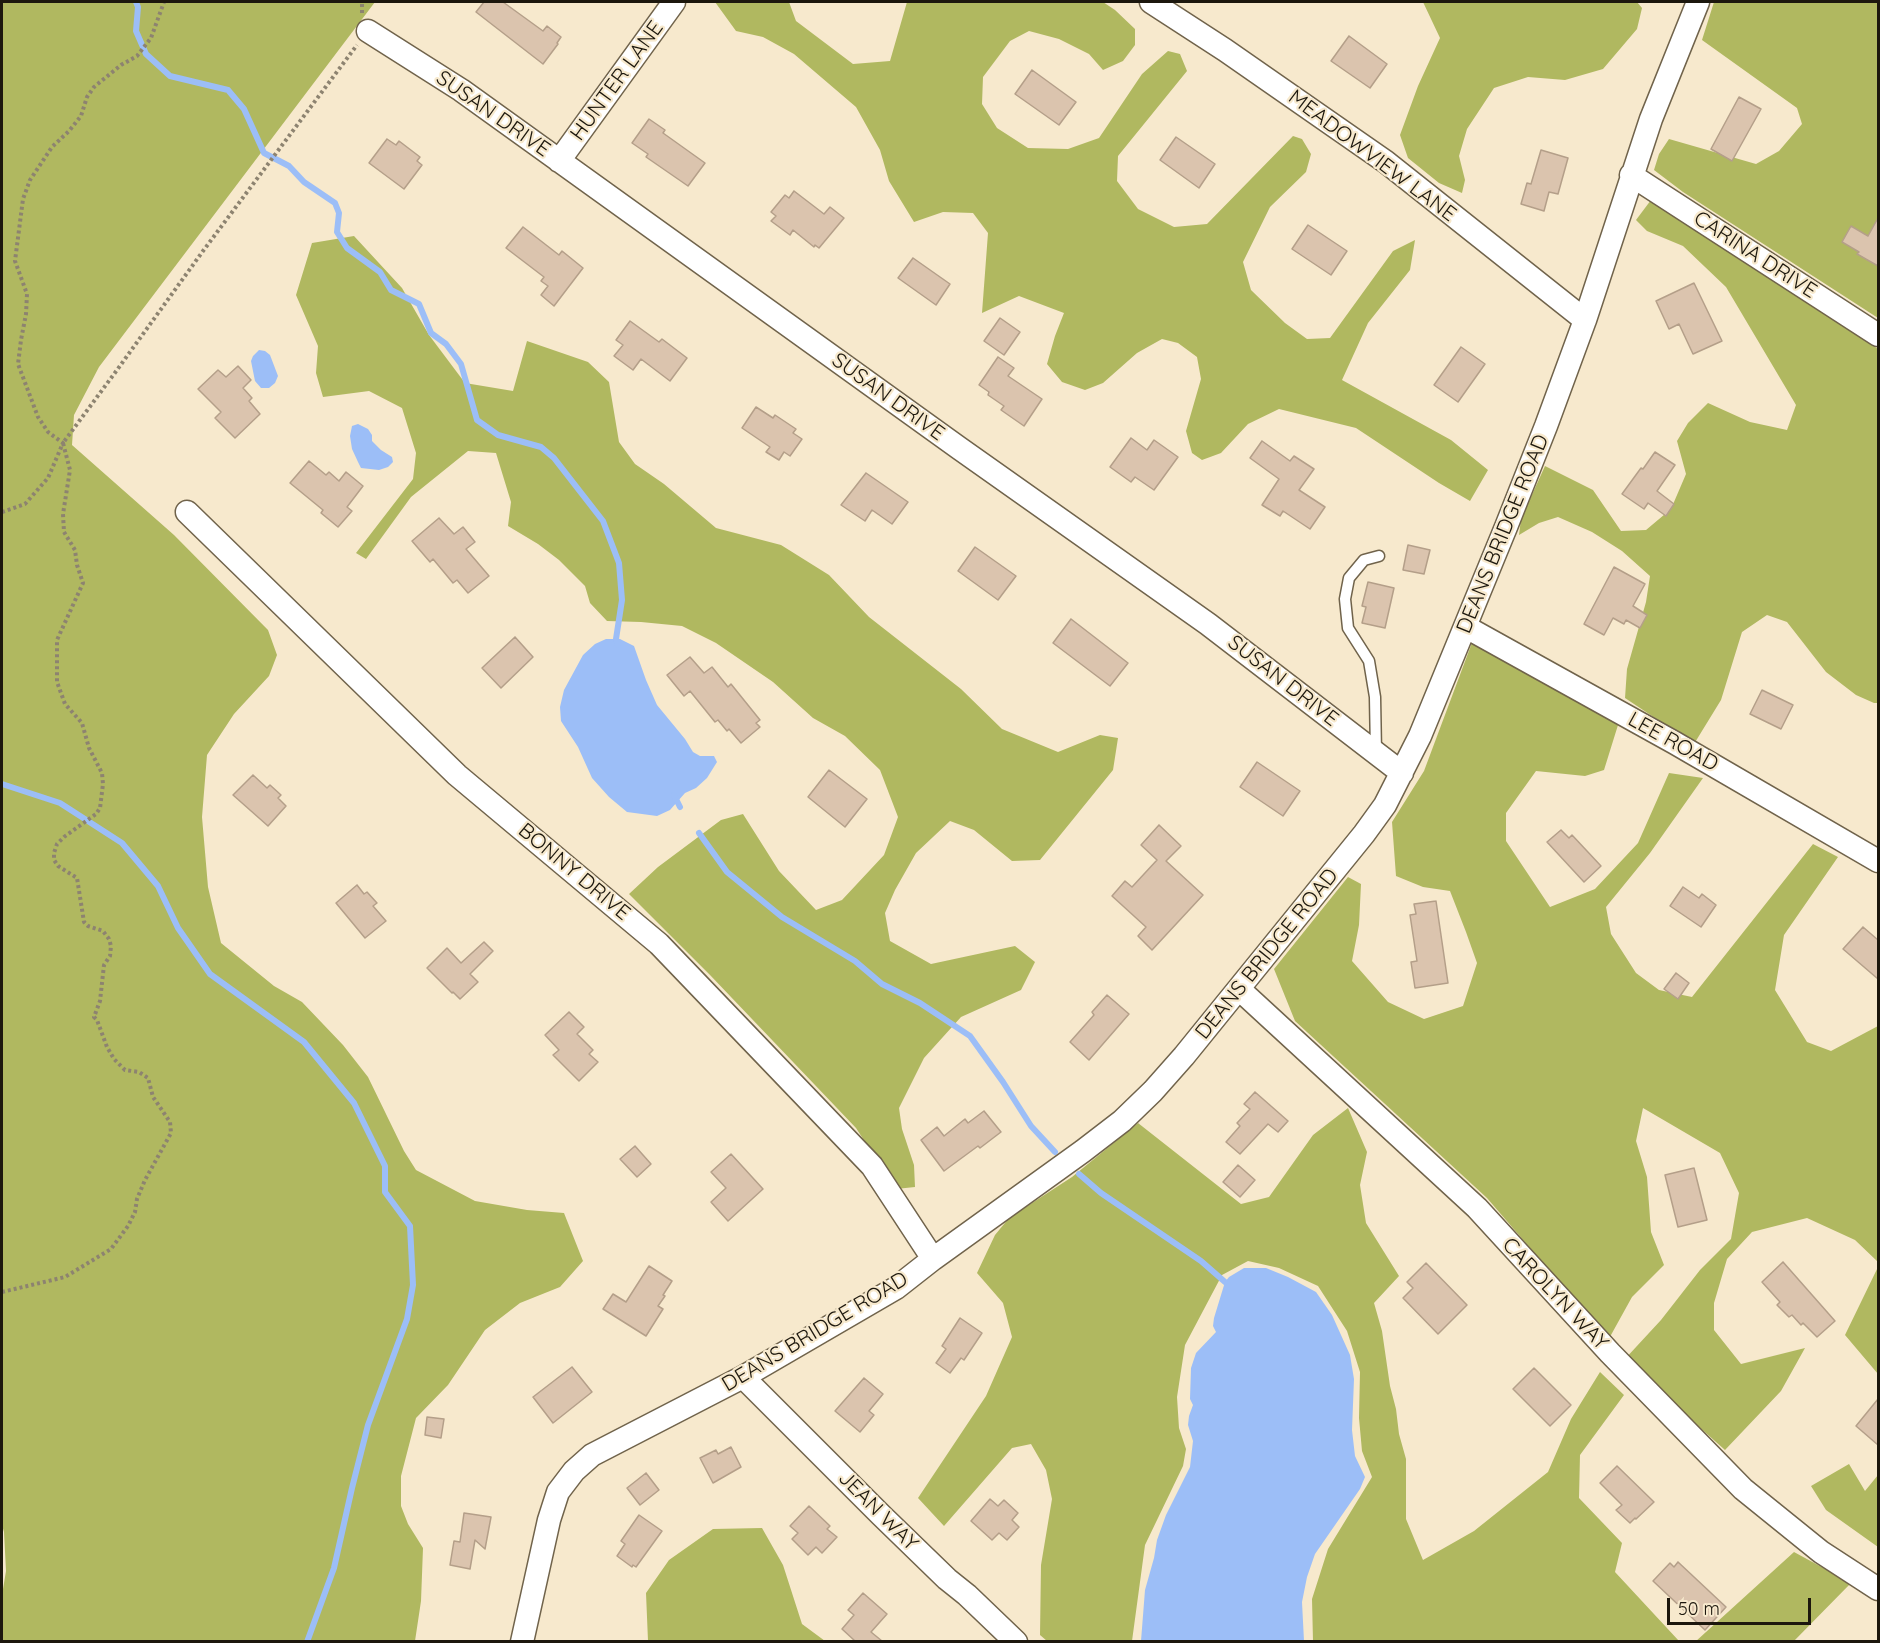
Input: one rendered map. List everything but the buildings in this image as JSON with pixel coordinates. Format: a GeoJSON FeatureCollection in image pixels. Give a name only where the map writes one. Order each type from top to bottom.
{"type":"FeatureCollection","features":[{"type":"Feature","properties":{"kind":"street","name":"HUNTER LANE"},"geometry":{"type":"LineString","coordinates":[[559,161],[674,2]]}},
{"type":"Feature","properties":{"kind":"street","name":"MEADOWVIEW LANE"},"geometry":{"type":"LineString","coordinates":[[1151,2],[1225,50],[1386,162],[1585,320]]}},
{"type":"Feature","properties":{"kind":"street","name":"DEANS BRIDGE ROAD"},"geometry":{"type":"LineString","coordinates":[[522,1641],[549,1520],[558,1492],[573,1471],[592,1455],[742,1377],[896,1288],[1122,1121],[1184,1056],[1385,805],[1420,736],[1546,426],[1585,320],[1631,174],[1698,2]]}},
{"type":"Feature","properties":{"kind":"street","name":"SUSAN DRIVE"},"geometry":{"type":"LineString","coordinates":[[368,31],[461,90],[1208,624],[1402,773]]}},
{"type":"Feature","properties":{"kind":"street","name":"CARINA DRIVE"},"geometry":{"type":"LineString","coordinates":[[1631,174],[1878,335]]}},
{"type":"Feature","properties":{"kind":"street","name":"BONNY DRIVE"},"geometry":{"type":"LineString","coordinates":[[187,512],[457,775],[659,944],[872,1166],[933,1259]]}},
{"type":"Feature","properties":{"kind":"street","name":"LEE ROAD"},"geometry":{"type":"LineString","coordinates":[[1466,627],[1675,743],[1878,861]]}},
{"type":"Feature","properties":{"kind":"street","name":"CAROLYN WAY"},"geometry":{"type":"LineString","coordinates":[[1239,989],[1477,1208],[1610,1353],[1743,1489],[1821,1552],[1878,1589]]}},
{"type":"Feature","properties":{"kind":"street","name":"JEAN WAY"},"geometry":{"type":"LineString","coordinates":[[742,1377],[947,1579],[1016,1641]]}},
{"type":"Feature","properties":{"kind":"lane"},"geometry":{"type":"LineString","coordinates":[[1377,753],[1375,698],[1369,661],[1348,628],[1345,599],[1349,578],[1364,560],[1379,556]]}},
{"type":"Feature","properties":{"kind":"path"},"geometry":{"type":"LineString","coordinates":[[2,1292],[65,1277],[111,1249],[128,1226],[145,1180],[171,1133],[170,1122],[153,1097],[148,1078],[139,1072],[125,1070],[106,1047],[94,1017],[100,1001],[104,965],[110,956],[111,946],[104,931],[88,926],[84,922],[77,879],[58,866],[54,860],[57,844],[96,814],[100,808],[104,784],[102,773],[89,748],[82,723],[65,704],[57,682],[57,640],[83,583],[75,550],[64,532],[63,514],[70,470],[63,443],[48,432],[38,417],[18,364],[27,294],[15,261],[23,199],[30,180],[52,147],[81,116],[87,97],[94,87],[121,65],[137,56],[151,38],[164,2]]}},
{"type":"Feature","properties":{"kind":"path"},"geometry":{"type":"LineString","coordinates":[[2,512],[25,504],[48,478],[63,443],[368,31]]}},
{"type":"Feature","properties":{"kind":"green space"},"geometry":{"type":"Polygon","coordinates":[[[2,2],[375,2],[99,367],[74,415],[72,445],[174,535],[268,630],[277,655],[269,676],[234,714],[207,755],[202,817],[208,887],[221,943],[274,986],[302,1002],[343,1045],[368,1077],[404,1151],[416,1170],[475,1201],[527,1210],[564,1213],[583,1261],[560,1287],[520,1303],[485,1330],[448,1385],[416,1418],[401,1476],[401,1506],[408,1524],[423,1548],[421,1601],[415,1641],[2,1641],[2,1595],[6,1571],[2,1525],[2,2]]]}},
{"type":"Feature","properties":{"kind":"green space"},"geometry":{"type":"Polygon","coordinates":[[[715,2],[789,2],[796,21],[853,64],[890,61],[907,2],[1103,2],[1135,29],[1135,45],[1123,61],[1103,70],[1089,54],[1059,39],[1029,31],[1010,41],[983,77],[982,104],[997,128],[1028,148],[1068,149],[1099,138],[1142,74],[1168,51],[1180,54],[1187,71],[1118,156],[1117,181],[1138,209],[1174,227],[1207,224],[1293,136],[1302,139],[1311,154],[1306,172],[1270,207],[1243,262],[1251,290],[1285,323],[1307,339],[1330,338],[1393,251],[1415,240],[1410,270],[1368,323],[1342,380],[1451,440],[1488,470],[1470,501],[1356,428],[1279,409],[1248,424],[1221,453],[1202,460],[1192,453],[1186,431],[1201,379],[1197,357],[1178,343],[1162,339],[1137,353],[1103,383],[1085,390],[1062,382],[1047,364],[1064,313],[1019,296],[982,313],[988,233],[973,213],[943,212],[914,222],[889,181],[880,150],[856,107],[794,54],[763,37],[736,31],[715,2]]]}},
{"type":"Feature","properties":{"kind":"green space"},"geometry":{"type":"Polygon","coordinates":[[[1423,2],[1637,2],[1642,8],[1637,29],[1603,69],[1565,80],[1528,77],[1494,88],[1467,129],[1459,156],[1465,180],[1462,193],[1439,183],[1408,158],[1400,135],[1418,86],[1440,38],[1423,2]]]}},
{"type":"Feature","properties":{"kind":"green space"},"geometry":{"type":"Polygon","coordinates":[[[1714,2],[1878,2],[1878,318],[1683,192],[1654,170],[1659,154],[1669,139],[1756,164],[1779,151],[1802,124],[1797,108],[1702,40],[1714,2]]]}},
{"type":"Feature","properties":{"kind":"green space"},"geometry":{"type":"Polygon","coordinates":[[[1654,196],[1878,349],[1878,703],[1856,695],[1826,672],[1787,622],[1767,615],[1742,632],[1721,700],[1694,744],[1625,698],[1627,669],[1646,602],[1650,576],[1622,551],[1592,532],[1558,517],[1539,523],[1519,535],[1521,519],[1545,466],[1593,490],[1621,531],[1646,530],[1671,509],[1686,474],[1677,441],[1688,423],[1708,403],[1750,422],[1787,430],[1796,405],[1726,287],[1683,246],[1647,231],[1636,220],[1654,196]]]}},
{"type":"Feature","properties":{"kind":"green space"},"geometry":{"type":"Polygon","coordinates":[[[354,236],[402,288],[429,335],[465,383],[513,391],[527,341],[588,362],[609,382],[619,442],[635,464],[664,484],[716,528],[781,545],[829,575],[869,617],[961,689],[1002,729],[1058,752],[1100,735],[1118,738],[1113,770],[1040,860],[1012,861],[974,830],[950,821],[916,853],[895,890],[885,913],[890,941],[931,964],[1015,946],[1035,962],[1021,990],[961,1017],[924,1058],[899,1108],[902,1129],[914,1165],[915,1187],[896,1189],[856,1128],[629,894],[658,867],[721,820],[743,814],[779,871],[816,910],[842,900],[884,855],[898,817],[880,770],[845,736],[813,718],[773,682],[716,643],[682,626],[607,621],[590,603],[585,586],[559,560],[508,526],[511,502],[496,453],[468,451],[411,497],[366,559],[356,553],[413,479],[416,453],[402,408],[369,391],[323,397],[316,373],[318,346],[296,295],[312,243],[354,236]]]}},
{"type":"Feature","properties":{"kind":"green space"},"geometry":{"type":"Polygon","coordinates":[[[1473,640],[1618,725],[1604,770],[1585,776],[1536,771],[1506,813],[1506,841],[1550,907],[1595,889],[1638,843],[1669,773],[1703,778],[1650,853],[1606,907],[1611,934],[1636,973],[1659,990],[1692,997],[1813,844],[1838,857],[1784,935],[1775,990],[1807,1042],[1831,1051],[1878,1026],[1878,1262],[1855,1240],[1807,1218],[1752,1232],[1727,1259],[1714,1303],[1714,1330],[1741,1364],[1805,1348],[1781,1391],[1725,1450],[1624,1360],[1661,1320],[1700,1270],[1731,1239],[1739,1193],[1720,1153],[1643,1108],[1636,1141],[1647,1177],[1651,1232],[1664,1265],[1632,1297],[1606,1344],[1555,1277],[1487,1198],[1295,1021],[1274,969],[1348,877],[1361,884],[1359,925],[1352,961],[1388,1002],[1424,1019],[1463,1006],[1477,963],[1466,932],[1450,891],[1423,887],[1396,876],[1392,822],[1424,771],[1473,640]]]}},
{"type":"Feature","properties":{"kind":"green space"},"geometry":{"type":"Polygon","coordinates":[[[1348,1108],[1367,1152],[1360,1185],[1366,1223],[1399,1276],[1374,1303],[1382,1331],[1399,1434],[1406,1459],[1406,1519],[1423,1560],[1474,1531],[1548,1472],[1571,1419],[1600,1372],[1624,1395],[1580,1455],[1579,1498],[1622,1543],[1615,1572],[1679,1641],[1313,1641],[1312,1599],[1328,1549],[1372,1477],[1362,1451],[1359,1418],[1360,1372],[1347,1331],[1318,1286],[1279,1268],[1248,1261],[1222,1275],[1185,1345],[1177,1397],[1179,1428],[1186,1449],[1183,1466],[1145,1545],[1132,1641],[1047,1641],[1040,1635],[1041,1565],[1052,1499],[1046,1470],[1031,1444],[1012,1448],[944,1526],[918,1498],[986,1396],[1012,1337],[1003,1303],[977,1273],[995,1235],[1009,1218],[1072,1177],[1138,1123],[1241,1204],[1269,1197],[1313,1135],[1348,1108]]]}},
{"type":"Feature","properties":{"kind":"green space"},"geometry":{"type":"Polygon","coordinates":[[[1878,1267],[1878,1374],[1845,1335],[1878,1267]]]}},
{"type":"Feature","properties":{"kind":"green space"},"geometry":{"type":"Polygon","coordinates":[[[1849,1464],[1865,1491],[1878,1475],[1878,1547],[1826,1510],[1811,1486],[1849,1464]]]}},
{"type":"Feature","properties":{"kind":"green space"},"geometry":{"type":"Polygon","coordinates":[[[762,1528],[783,1565],[802,1624],[825,1641],[648,1641],[646,1593],[669,1560],[713,1529],[762,1528]]]}},
{"type":"Feature","properties":{"kind":"green space"},"geometry":{"type":"Polygon","coordinates":[[[1794,1552],[1851,1583],[1794,1641],[1695,1642],[1794,1552]]]}},
{"type":"Feature","properties":{"kind":"water"},"geometry":{"type":"Polygon","coordinates":[[[259,350],[270,355],[278,376],[269,388],[261,388],[255,381],[251,361],[259,350]]]}},
{"type":"Feature","properties":{"kind":"water"},"geometry":{"type":"Polygon","coordinates":[[[358,424],[368,429],[372,435],[372,441],[392,457],[393,462],[388,467],[379,470],[361,468],[352,449],[350,436],[352,426],[358,424]]]}},
{"type":"Feature","properties":{"kind":"water"},"geometry":{"type":"Polygon","coordinates":[[[606,639],[620,639],[634,646],[657,705],[693,752],[700,756],[714,756],[717,762],[707,778],[696,788],[685,793],[670,810],[657,816],[627,812],[609,797],[592,778],[578,747],[561,721],[560,707],[564,690],[583,655],[595,644],[606,639]]]}},
{"type":"Feature","properties":{"kind":"water"},"geometry":{"type":"Polygon","coordinates":[[[1244,1268],[1266,1268],[1288,1277],[1316,1292],[1332,1315],[1350,1355],[1354,1379],[1352,1430],[1355,1456],[1365,1477],[1360,1489],[1315,1554],[1302,1602],[1304,1641],[1141,1641],[1145,1590],[1157,1540],[1166,1515],[1190,1467],[1193,1441],[1188,1425],[1193,1405],[1190,1399],[1191,1368],[1196,1353],[1216,1332],[1213,1326],[1214,1318],[1225,1282],[1244,1268]]]}},
{"type":"Feature","properties":{"kind":"waterway"},"geometry":{"type":"LineString","coordinates":[[136,2],[138,7],[136,31],[146,54],[170,76],[228,90],[244,109],[264,153],[289,166],[304,182],[335,203],[339,213],[337,232],[347,248],[380,272],[391,290],[419,304],[431,333],[446,344],[461,364],[477,420],[498,435],[541,447],[554,458],[603,521],[619,563],[622,600],[616,639],[618,645]]}},
{"type":"Feature","properties":{"kind":"waterway"},"geometry":{"type":"LineString","coordinates":[[2,784],[60,803],[122,843],[158,886],[178,928],[210,974],[304,1042],[354,1103],[385,1166],[385,1192],[410,1226],[413,1285],[407,1319],[368,1425],[334,1568],[307,1642]]}},
{"type":"Feature","properties":{"kind":"waterway"},"geometry":{"type":"LineString","coordinates":[[674,795],[680,807]]}},
{"type":"Feature","properties":{"kind":"waterway"},"geometry":{"type":"LineString","coordinates":[[699,833],[727,872],[782,917],[855,961],[882,984],[920,1003],[970,1036],[1031,1126],[1055,1152]]}},
{"type":"Feature","properties":{"kind":"waterway"},"geometry":{"type":"LineString","coordinates":[[1079,1174],[1101,1193],[1201,1261],[1225,1282]]}}]}
